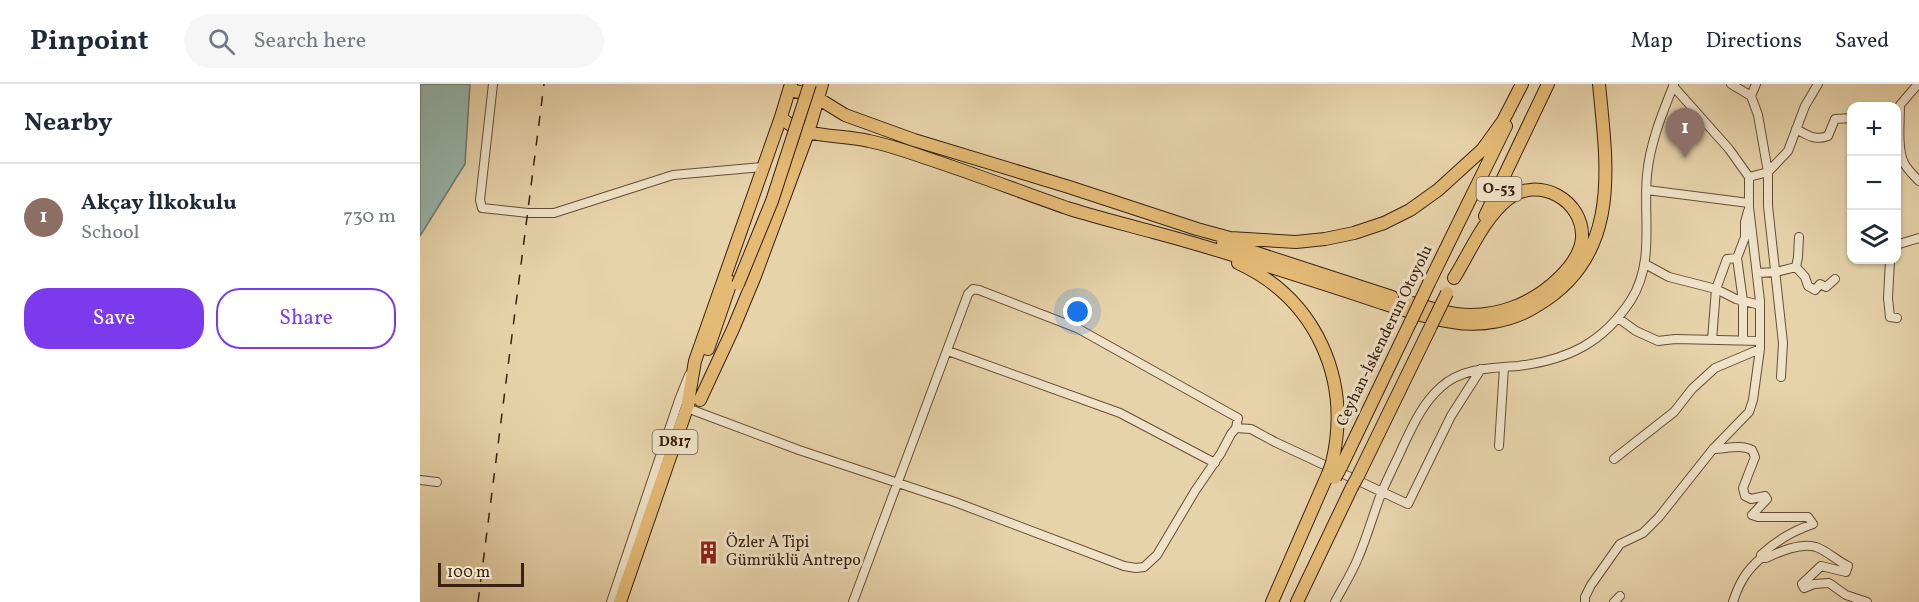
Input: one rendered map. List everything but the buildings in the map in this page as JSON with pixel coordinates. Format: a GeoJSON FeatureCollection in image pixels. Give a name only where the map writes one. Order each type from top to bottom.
{"type":"FeatureCollection","features":[{"type":"Feature","properties":{"kind":"highway","name":"D817"},"geometry":{"type":"LineString","coordinates":[[620,602],[765,199],[802,84]]}},
{"type":"Feature","properties":{"kind":"highway","name":"D817"},"geometry":{"type":"LineString","coordinates":[[629,602],[690,410],[700,400],[734,283],[772,201],[810,84]]}},
{"type":"Feature","properties":{"kind":"highway"},"geometry":{"type":"LineString","coordinates":[[700,400],[733,329],[808,132],[822,84]]}},
{"type":"Feature","properties":{"kind":"highway"},"geometry":{"type":"LineString","coordinates":[[690,410],[695,361],[790,87],[811,94],[845,115],[914,140],[1230,238],[1296,242],[1354,233],[1410,210],[1460,171],[1482,150],[1503,121],[1522,84]]}},
{"type":"Feature","properties":{"kind":"highway","name":"Ceyhan-İskenderun Otoyolu"},"geometry":{"type":"LineString","coordinates":[[1272,602],[1334,470],[1412,321],[1526,84]]}},
{"type":"Feature","properties":{"kind":"highway","name":"O-53"},"geometry":{"type":"LineString","coordinates":[[1297,602],[1548,84]]}},
{"type":"Feature","properties":{"kind":"highway"},"geometry":{"type":"LineString","coordinates":[[781,117],[787,125],[793,128],[870,141],[980,176],[1068,208],[1404,309],[1452,322],[1472,324],[1494,322],[1516,316],[1537,306],[1571,279],[1586,259],[1596,237],[1605,195],[1606,166],[1599,84]]}},
{"type":"Feature","properties":{"kind":"highway"},"geometry":{"type":"LineString","coordinates":[[1081,191],[1133,213],[1243,249],[1408,302],[1464,315],[1492,313],[1514,308],[1552,286],[1574,261],[1579,250],[1582,241],[1579,218],[1566,200],[1556,194],[1533,190],[1521,192],[1509,198],[1497,209],[1454,278]]}},
{"type":"Feature","properties":{"kind":"highway"},"geometry":{"type":"LineString","coordinates":[[1166,236],[1217,254],[1258,274],[1291,300],[1305,317],[1325,350],[1336,388],[1338,433],[1334,470]]}},
{"type":"Feature","properties":{"kind":"street"},"geometry":{"type":"LineString","coordinates":[[493,84],[480,200],[482,208],[528,213],[554,213],[673,175],[762,167]]}},
{"type":"Feature","properties":{"kind":"street"},"geometry":{"type":"LineString","coordinates":[[1731,84],[1751,96],[1758,115],[1768,172],[1768,206],[1783,343],[1781,376]]}},
{"type":"Feature","properties":{"kind":"street"},"geometry":{"type":"LineString","coordinates":[[1751,96],[1756,84]]}},
{"type":"Feature","properties":{"kind":"street"},"geometry":{"type":"LineString","coordinates":[[1749,177],[1768,172],[1788,151],[1805,106],[1818,84]]}},
{"type":"Feature","properties":{"kind":"street"},"geometry":{"type":"LineString","coordinates":[[1918,84],[1900,105],[1900,128],[1904,163],[1919,181]]}},
{"type":"Feature","properties":{"kind":"street"},"geometry":{"type":"LineString","coordinates":[[1335,602],[1358,558],[1382,492],[1415,420],[1442,386],[1459,375],[1481,369],[1559,358],[1582,349],[1618,318],[1640,283],[1645,264],[1647,178],[1650,152],[1673,85],[1729,149],[1749,177],[1749,205],[1761,273],[1760,345],[1753,400],[1749,412],[1713,449],[1659,517],[1643,533],[1620,544],[1591,585],[1585,597],[1586,602]]}},
{"type":"Feature","properties":{"kind":"street"},"geometry":{"type":"LineString","coordinates":[[1796,129],[1809,137],[1821,139],[1828,136],[1835,119],[1847,118]]}},
{"type":"Feature","properties":{"kind":"street"},"geometry":{"type":"LineString","coordinates":[[1647,190],[1749,205]]}},
{"type":"Feature","properties":{"kind":"street"},"geometry":{"type":"LineString","coordinates":[[1743,339],[1743,301],[1737,258],[1745,237],[1745,222],[1749,205]]}},
{"type":"Feature","properties":{"kind":"street"},"geometry":{"type":"LineString","coordinates":[[1796,267],[1799,237]]}},
{"type":"Feature","properties":{"kind":"street"},"geometry":{"type":"LineString","coordinates":[[1901,243],[1919,237]]}},
{"type":"Feature","properties":{"kind":"street"},"geometry":{"type":"LineString","coordinates":[[1712,339],[1716,289],[1727,259],[1737,258]]}},
{"type":"Feature","properties":{"kind":"street"},"geometry":{"type":"LineString","coordinates":[[1645,264],[1669,277],[1716,289],[1743,301],[1760,305]]}},
{"type":"Feature","properties":{"kind":"street"},"geometry":{"type":"LineString","coordinates":[[1890,264],[1888,298],[1890,317],[1897,318]]}},
{"type":"Feature","properties":{"kind":"street"},"geometry":{"type":"LineString","coordinates":[[1761,273],[1796,267]]}},
{"type":"Feature","properties":{"kind":"street"},"geometry":{"type":"LineString","coordinates":[[1796,267],[1805,277],[1808,286],[1815,290],[1820,284],[1826,287],[1835,279]]}},
{"type":"Feature","properties":{"kind":"street"},"geometry":{"type":"LineString","coordinates":[[690,410],[799,450],[897,483],[955,502],[1124,566],[1136,568],[1144,567],[1157,555],[1236,428],[1238,418],[1077,328],[973,289],[968,294],[948,351],[897,483],[853,602]]}},
{"type":"Feature","properties":{"kind":"street"},"geometry":{"type":"LineString","coordinates":[[1618,318],[1636,331],[1658,341],[1743,339],[1760,345]]}},
{"type":"Feature","properties":{"kind":"street"},"geometry":{"type":"LineString","coordinates":[[1614,459],[1674,412],[1692,389],[1715,368],[1760,345]]}},
{"type":"Feature","properties":{"kind":"street"},"geometry":{"type":"LineString","coordinates":[[948,351],[1120,412],[1215,462]]}},
{"type":"Feature","properties":{"kind":"street"},"geometry":{"type":"LineString","coordinates":[[611,602],[679,400],[695,361]]}},
{"type":"Feature","properties":{"kind":"street"},"geometry":{"type":"LineString","coordinates":[[1499,446],[1504,367]]}},
{"type":"Feature","properties":{"kind":"street"},"geometry":{"type":"LineString","coordinates":[[1236,428],[1251,429],[1408,504],[1451,416],[1481,369]]}},
{"type":"Feature","properties":{"kind":"street"},"geometry":{"type":"LineString","coordinates":[[1713,449],[1744,446],[1752,450],[1755,457],[1743,488],[1745,496],[1751,499],[1765,496],[1767,499],[1752,515],[1808,518],[1813,524],[1795,530],[1773,543],[1738,583],[1732,602]]}},
{"type":"Feature","properties":{"kind":"street"},"geometry":{"type":"LineString","coordinates":[[420,480],[436,483]]}},
{"type":"Feature","properties":{"kind":"street"},"geometry":{"type":"LineString","coordinates":[[1761,558],[1800,546],[1816,546],[1848,566],[1846,572],[1821,566],[1802,584],[1804,588],[1814,584],[1829,583],[1846,595],[1867,602]]}},
{"type":"Feature","properties":{"kind":"water"},"geometry":{"type":"Polygon","coordinates":[[[420,84],[470,84],[465,164],[420,236],[420,84]]]}},
{"type":"Feature","properties":{"kind":"railway"},"geometry":{"type":"LineString","coordinates":[[478,602],[544,84]]}},
{"type":"Feature","properties":{"kind":"place","name":"Akçay İlkokulu"},"geometry":{"type":"Point","coordinates":[1685,158]}},
{"type":"Feature","properties":{"kind":"place","name":"Özler A Tipi Gümrüklü Antrepo"},"geometry":{"type":"Point","coordinates":[708,552]}}]}
